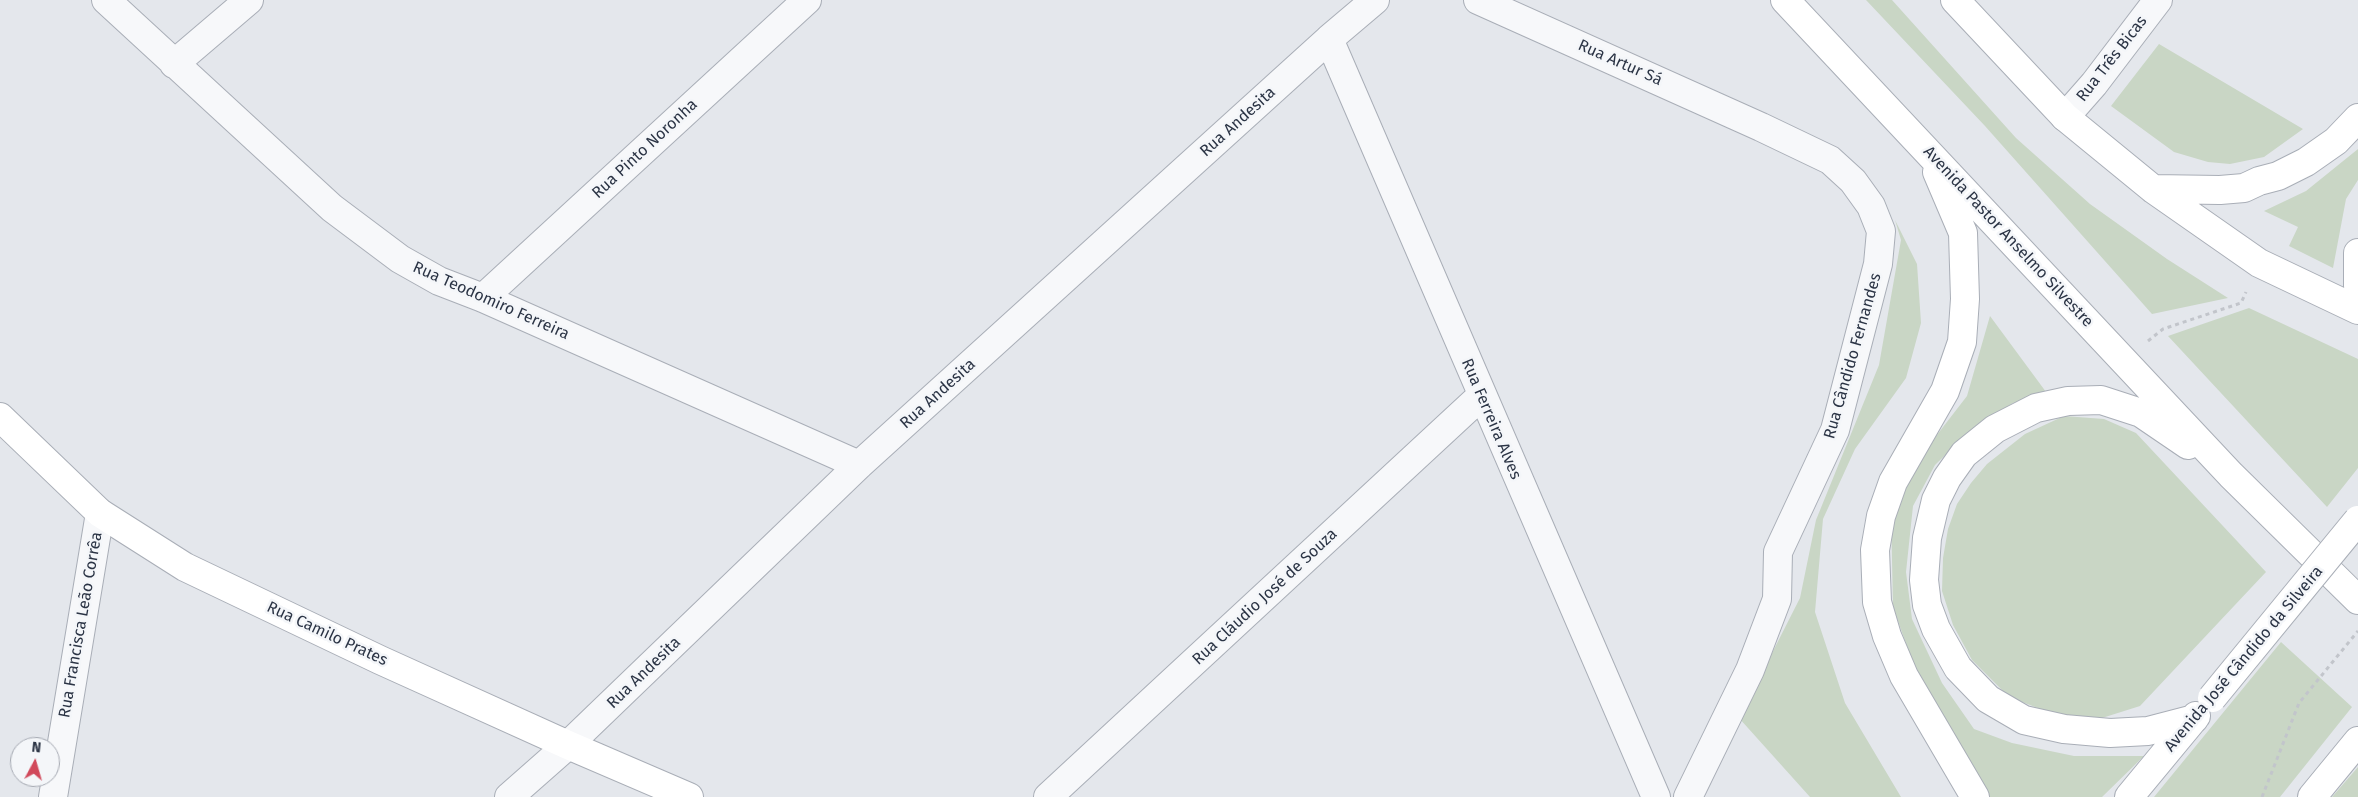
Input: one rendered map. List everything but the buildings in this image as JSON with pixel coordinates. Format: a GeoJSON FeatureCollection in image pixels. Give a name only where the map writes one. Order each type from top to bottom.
{"type":"FeatureCollection","features":[{"type":"Feature","properties":{"kind":"main road","name":"Avenida Pastor Anselmo Silvestre"},"geometry":{"type":"LineString","coordinates":[[1785,0],[2231,475]]}},
{"type":"Feature","properties":{"kind":"main road"},"geometry":{"type":"LineString","coordinates":[[1955,0],[2065,117],[2153,189],[2259,263],[2358,310]]}},
{"type":"Feature","properties":{"kind":"main road"},"geometry":{"type":"LineString","coordinates":[[2153,189],[2220,190],[2244,188],[2259,181],[2278,176],[2306,162],[2336,141],[2358,118]]}},
{"type":"Feature","properties":{"kind":"main road"},"geometry":{"type":"LineString","coordinates":[[1929,154],[1963,233],[1965,299],[1962,342],[1945,391],[1893,482],[1881,516],[1875,550],[1877,602],[1887,636],[1904,676],[1976,797]]}},
{"type":"Feature","properties":{"kind":"main road"},"geometry":{"type":"LineString","coordinates":[[2358,253],[2358,286]]}},
{"type":"Feature","properties":{"kind":"main road"},"geometry":{"type":"LineString","coordinates":[[2194,719],[2148,731],[2110,734],[2064,729],[2024,720],[1988,699],[1958,668],[1936,629],[1927,605],[1924,580],[1927,538],[1936,500],[1964,454],[1996,429],[2036,408],[2068,401],[2101,400],[2141,413],[2231,475],[2358,600]]}},
{"type":"Feature","properties":{"kind":"main road","name":"Rua Camilo Prates"},"geometry":{"type":"LineString","coordinates":[[0,417],[100,513],[185,567],[568,745],[689,797]]}},
{"type":"Feature","properties":{"kind":"main road","name":"Avenida José Cândido da Silveira"},"geometry":{"type":"LineString","coordinates":[[2129,797],[2358,520]]}},
{"type":"Feature","properties":{"kind":"main road"},"geometry":{"type":"LineString","coordinates":[[2320,788],[2358,741]]}},
{"type":"Feature","properties":{"kind":"street","name":"Rua Teodomiro Ferreira"},"geometry":{"type":"LineString","coordinates":[[106,0],[332,208],[400,260],[439,281],[483,298],[859,465]]}},
{"type":"Feature","properties":{"kind":"street"},"geometry":{"type":"LineString","coordinates":[[174,64],[249,0]]}},
{"type":"Feature","properties":{"kind":"street","name":"Rua Pinto Noronha"},"geometry":{"type":"LineString","coordinates":[[483,298],[807,0]]}},
{"type":"Feature","properties":{"kind":"street","name":"Rua Andesita"},"geometry":{"type":"LineString","coordinates":[[509,797],[568,745],[859,465],[1329,39],[1375,0]]}},
{"type":"Feature","properties":{"kind":"street","name":"Rua Artur Sá"},"geometry":{"type":"LineString","coordinates":[[1478,0],[1761,127]]}},
{"type":"Feature","properties":{"kind":"street","name":"Rua Três Bicas"},"geometry":{"type":"LineString","coordinates":[[2065,117],[2094,84],[2158,0]]}},
{"type":"Feature","properties":{"kind":"street","name":"Rua Ferreira Alves"},"geometry":{"type":"LineString","coordinates":[[1329,39],[1481,396],[1656,797]]}},
{"type":"Feature","properties":{"kind":"street","name":"Rua Cândido Fernandes"},"geometry":{"type":"LineString","coordinates":[[1688,797],[1750,670],[1777,599],[1778,552],[1835,430],[1878,264],[1881,231],[1872,206],[1853,181],[1830,160],[1761,127]]}},
{"type":"Feature","properties":{"kind":"street","name":"Rua Cláudio José de Souza"},"geometry":{"type":"LineString","coordinates":[[1048,797],[1481,396]]}},
{"type":"Feature","properties":{"kind":"street","name":"Rua Francisca Leão Corrêa"},"geometry":{"type":"LineString","coordinates":[[53,797],[100,513]]}},
{"type":"Feature","properties":{"kind":"path"},"geometry":{"type":"LineString","coordinates":[[2125,362],[2163,329],[2241,303],[2259,263]]}},
{"type":"Feature","properties":{"kind":"path"},"geometry":{"type":"LineString","coordinates":[[2262,797],[2299,702],[2358,631]]}},
{"type":"Feature","properties":{"kind":"green space"},"geometry":{"type":"Polygon","coordinates":[[[1866,0],[1892,0],[2016,138],[2090,204],[2167,259],[2228,298],[2152,314],[1985,126],[1866,0]]]}},
{"type":"Feature","properties":{"kind":"green space"},"geometry":{"type":"Polygon","coordinates":[[[2159,44],[2303,129],[2264,157],[2230,164],[2208,162],[2174,152],[2111,106],[2159,44]]]}},
{"type":"Feature","properties":{"kind":"green space"},"geometry":{"type":"Polygon","coordinates":[[[2358,149],[2358,180],[2346,199],[2333,268],[2289,246],[2298,227],[2264,211],[2306,191],[2358,149]]]}},
{"type":"Feature","properties":{"kind":"green space"},"geometry":{"type":"Polygon","coordinates":[[[1895,220],[1917,264],[1921,323],[1906,378],[1855,449],[1823,519],[1815,612],[1845,703],[1901,797],[1810,797],[1739,718],[1800,598],[1816,520],[1879,365],[1901,240],[1895,220]]]}},
{"type":"Feature","properties":{"kind":"green space"},"geometry":{"type":"Polygon","coordinates":[[[2249,308],[2358,359],[2358,468],[2327,507],[2168,336],[2249,308]]]}},
{"type":"Feature","properties":{"kind":"green space"},"geometry":{"type":"Polygon","coordinates":[[[1990,316],[2049,396],[2013,403],[1970,431],[1935,465],[1913,506],[1906,572],[1912,619],[1942,683],[1974,729],[2012,743],[2074,756],[2144,756],[2102,797],[1987,797],[1981,779],[1947,730],[1927,693],[1909,652],[1893,607],[1891,514],[1916,462],[1967,396],[1990,316]]]}},
{"type":"Feature","properties":{"kind":"green space"},"geometry":{"type":"Polygon","coordinates":[[[2064,416],[2104,419],[2136,433],[2266,572],[2140,706],[2102,718],[2056,715],[2009,697],[1972,660],[1953,625],[1942,591],[1943,558],[1948,529],[1957,504],[1971,483],[1987,464],[2025,434],[2064,416]]]}},
{"type":"Feature","properties":{"kind":"green space"},"geometry":{"type":"Polygon","coordinates":[[[2281,642],[2352,707],[2280,797],[2154,797],[2281,642]]]}},
{"type":"Feature","properties":{"kind":"green space"},"geometry":{"type":"Polygon","coordinates":[[[2358,767],[2358,797],[2332,797],[2358,767]]]}}]}
